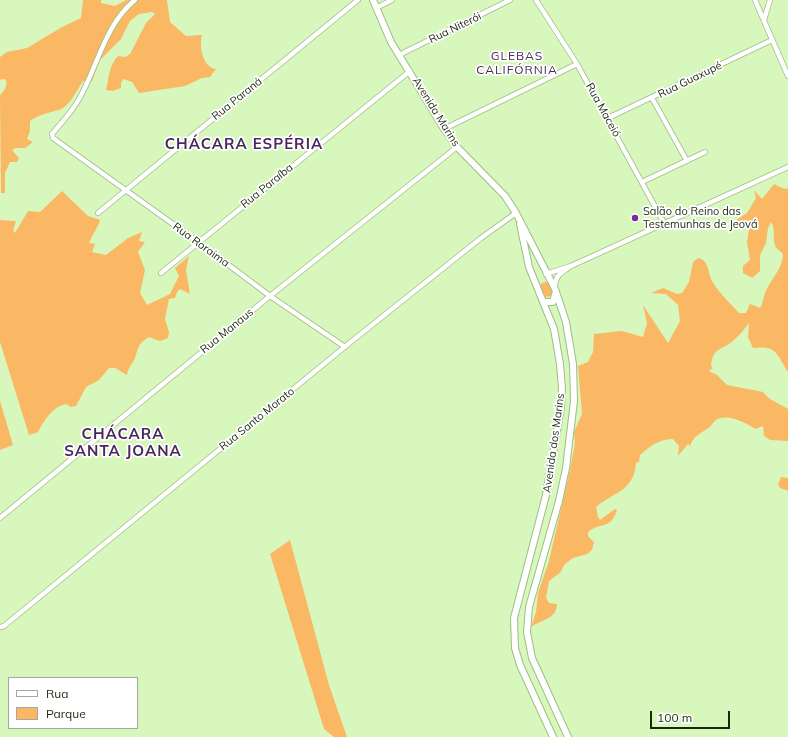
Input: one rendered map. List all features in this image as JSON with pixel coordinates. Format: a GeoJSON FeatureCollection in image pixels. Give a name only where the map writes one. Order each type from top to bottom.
{"type":"FeatureCollection","features":[{"type":"Feature","properties":{"kind":"street","name":"Rua Roraima"},"geometry":{"type":"LineString","coordinates":[[135,0],[127,6],[114,27],[78,100],[52,134],[53,138],[198,242],[270,296],[345,347]]}},
{"type":"Feature","properties":{"kind":"street","name":"Rua Paraná"},"geometry":{"type":"LineString","coordinates":[[98,213],[358,0]]}},
{"type":"Feature","properties":{"kind":"street","name":"Avenida Marins"},"geometry":{"type":"LineString","coordinates":[[373,0],[384,30],[444,129],[457,147],[505,196],[516,213]]}},
{"type":"Feature","properties":{"kind":"street"},"geometry":{"type":"LineString","coordinates":[[376,8],[392,0]]}},
{"type":"Feature","properties":{"kind":"street","name":"Rua Niterói"},"geometry":{"type":"LineString","coordinates":[[399,55],[510,0]]}},
{"type":"Feature","properties":{"kind":"street","name":"Rua Maceió"},"geometry":{"type":"LineString","coordinates":[[536,0],[577,64],[608,118],[664,223]]}},
{"type":"Feature","properties":{"kind":"street"},"geometry":{"type":"LineString","coordinates":[[755,0],[788,76]]}},
{"type":"Feature","properties":{"kind":"street"},"geometry":{"type":"LineString","coordinates":[[764,20],[770,0]]}},
{"type":"Feature","properties":{"kind":"street","name":"Rua Guaxupé"},"geometry":{"type":"LineString","coordinates":[[608,118],[772,40]]}},
{"type":"Feature","properties":{"kind":"street"},"geometry":{"type":"LineString","coordinates":[[444,129],[577,64]]}},
{"type":"Feature","properties":{"kind":"street","name":"Rua Paraíba"},"geometry":{"type":"LineString","coordinates":[[161,273],[410,71]]}},
{"type":"Feature","properties":{"kind":"street"},"geometry":{"type":"LineString","coordinates":[[652,98],[687,161]]}},
{"type":"Feature","properties":{"kind":"street","name":"Rua Manaus"},"geometry":{"type":"LineString","coordinates":[[0,518],[270,296],[457,147]]}},
{"type":"Feature","properties":{"kind":"street"},"geometry":{"type":"LineString","coordinates":[[642,182],[705,152]]}},
{"type":"Feature","properties":{"kind":"street"},"geometry":{"type":"LineString","coordinates":[[536,284],[540,278],[546,274],[571,266],[788,167]]}},
{"type":"Feature","properties":{"kind":"street","name":"Avenida dos Marins"},"geometry":{"type":"LineString","coordinates":[[516,213],[555,289],[570,342],[574,376],[574,401],[564,475],[559,501],[529,607],[527,632],[532,658],[568,737]]}},
{"type":"Feature","properties":{"kind":"street","name":"Avenida dos Marins"},"geometry":{"type":"LineString","coordinates":[[516,213],[529,267],[554,329],[558,349],[562,388],[561,407],[546,495],[514,618],[515,648],[520,665],[553,737]]}},
{"type":"Feature","properties":{"kind":"street","name":"Rua Santo Morato"},"geometry":{"type":"LineString","coordinates":[[0,627],[4,626],[345,347],[481,238],[516,213]]}},
{"type":"Feature","properties":{"kind":"street"},"geometry":{"type":"LineString","coordinates":[[544,302],[553,302],[555,280],[558,275],[571,266]]}},
{"type":"Feature","properties":{"kind":"green space"},"geometry":{"type":"Polygon","coordinates":[[[83,0],[101,0],[101,3],[115,6],[126,0],[167,0],[170,22],[186,36],[202,35],[201,50],[205,60],[207,64],[216,69],[210,77],[202,78],[185,86],[139,93],[132,82],[124,79],[121,82],[121,88],[113,91],[106,90],[113,63],[118,56],[125,57],[130,54],[146,23],[155,14],[152,12],[139,14],[130,21],[121,39],[100,60],[92,81],[83,81],[73,97],[63,108],[41,115],[30,121],[30,131],[27,139],[33,142],[25,148],[15,148],[12,150],[19,158],[17,162],[10,162],[5,173],[5,193],[1,193],[0,95],[5,88],[6,80],[0,80],[0,57],[7,52],[27,48],[62,27],[81,18],[83,0]]]}},
{"type":"Feature","properties":{"kind":"green space"},"geometry":{"type":"Polygon","coordinates":[[[774,184],[788,189],[788,372],[778,355],[771,349],[761,347],[753,348],[748,337],[749,323],[734,340],[716,352],[712,360],[711,366],[713,368],[709,371],[717,375],[727,385],[763,392],[770,399],[788,409],[788,441],[770,440],[764,436],[763,426],[755,429],[731,418],[721,418],[716,420],[699,434],[690,446],[688,444],[678,456],[679,446],[673,439],[663,440],[651,446],[640,455],[639,462],[636,463],[631,480],[627,485],[596,507],[600,520],[615,509],[617,510],[611,521],[588,532],[588,536],[594,542],[592,550],[587,554],[573,558],[564,565],[561,572],[549,581],[546,598],[549,603],[557,604],[556,609],[551,616],[531,627],[536,612],[538,593],[549,561],[570,470],[575,443],[574,432],[582,414],[578,366],[588,362],[593,352],[594,334],[622,331],[643,337],[647,323],[643,305],[668,343],[680,321],[678,305],[666,294],[651,293],[663,288],[677,294],[682,293],[689,282],[693,262],[698,258],[702,259],[708,267],[712,281],[721,294],[739,313],[746,313],[750,304],[760,308],[767,289],[779,268],[783,255],[777,249],[774,242],[773,227],[771,222],[768,228],[766,243],[760,255],[760,271],[752,278],[743,273],[743,266],[750,260],[747,242],[749,229],[747,226],[736,220],[747,213],[756,198],[754,190],[762,199],[774,184]]]}},
{"type":"Feature","properties":{"kind":"green space"},"geometry":{"type":"Polygon","coordinates":[[[62,191],[88,216],[100,220],[89,243],[95,244],[92,252],[106,255],[128,238],[142,232],[139,241],[145,242],[138,252],[145,270],[140,293],[147,305],[170,294],[179,276],[175,268],[189,256],[186,270],[190,294],[180,289],[175,298],[169,299],[165,319],[169,332],[168,338],[160,341],[149,337],[143,342],[138,348],[127,375],[115,368],[109,368],[99,380],[86,387],[76,406],[71,407],[66,404],[57,408],[46,419],[38,432],[29,435],[0,342],[0,220],[16,221],[13,230],[15,233],[28,211],[40,212],[62,191]]]}},
{"type":"Feature","properties":{"kind":"green space"},"geometry":{"type":"Polygon","coordinates":[[[544,282],[549,283],[552,292],[551,296],[546,297],[542,293],[540,285],[544,282]]]}},
{"type":"Feature","properties":{"kind":"green space"},"geometry":{"type":"Polygon","coordinates":[[[0,401],[13,445],[0,450],[0,401]]]}},
{"type":"Feature","properties":{"kind":"green space"},"geometry":{"type":"Polygon","coordinates":[[[781,477],[788,478],[788,491],[780,488],[778,485],[781,477]]]}},
{"type":"Feature","properties":{"kind":"green space"},"geometry":{"type":"Polygon","coordinates":[[[290,540],[329,685],[347,737],[334,737],[324,729],[270,554],[290,540]]]}},
{"type":"Feature","properties":{"kind":"place","name":"Salão do Reino das Testemunhas de Jeová"},"geometry":{"type":"Point","coordinates":[635,218]}},
{"type":"Feature","properties":{"kind":"district","name":"GLEBAS CALIFÓRNIA"},"geometry":{"type":"Point","coordinates":[517,63]}},
{"type":"Feature","properties":{"kind":"district","name":"CHÁCARA ESPÉRIA"},"geometry":{"type":"Point","coordinates":[244,144]}},
{"type":"Feature","properties":{"kind":"district","name":"CHÁCARA SANTA JOANA"},"geometry":{"type":"Point","coordinates":[123,442]}}]}
